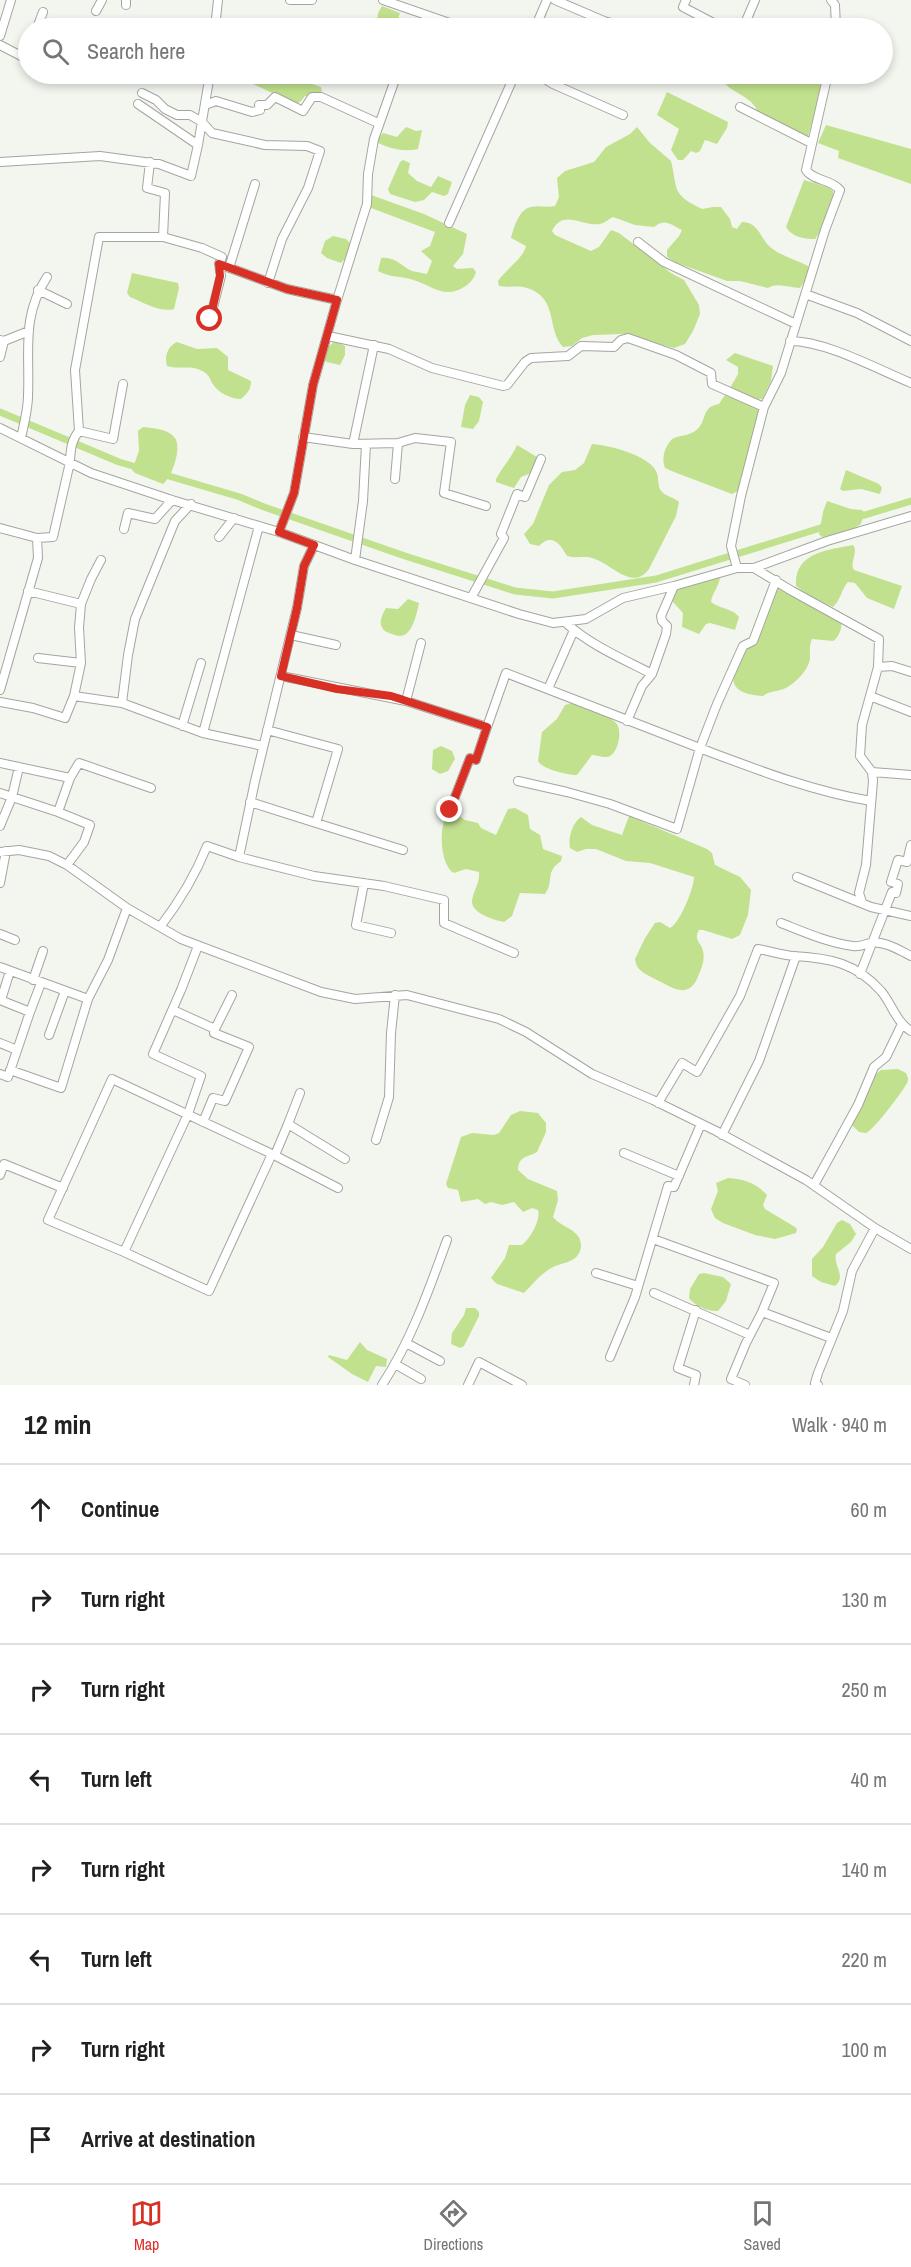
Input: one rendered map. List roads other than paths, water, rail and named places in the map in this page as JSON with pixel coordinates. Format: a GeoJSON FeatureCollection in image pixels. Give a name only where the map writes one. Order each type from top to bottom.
{"type":"FeatureCollection","features":[{"type":"Feature","properties":{"kind":"street"},"geometry":{"type":"LineString","coordinates":[[0,36],[11,0]]}},
{"type":"Feature","properties":{"kind":"street"},"geometry":{"type":"LineString","coordinates":[[96,11],[102,0]]}},
{"type":"Feature","properties":{"kind":"street"},"geometry":{"type":"LineString","coordinates":[[216,18],[218,0]]}},
{"type":"Feature","properties":{"kind":"street"},"geometry":{"type":"LineString","coordinates":[[290,0],[312,0]]}},
{"type":"Feature","properties":{"kind":"street"},"geometry":{"type":"LineString","coordinates":[[383,0],[430,18]]}},
{"type":"Feature","properties":{"kind":"street"},"geometry":{"type":"LineString","coordinates":[[539,18],[547,0]]}},
{"type":"Feature","properties":{"kind":"street"},"geometry":{"type":"LineString","coordinates":[[555,0],[597,18]]}},
{"type":"Feature","properties":{"kind":"street"},"geometry":{"type":"LineString","coordinates":[[686,0],[682,7],[703,18]]}},
{"type":"Feature","properties":{"kind":"street"},"geometry":{"type":"LineString","coordinates":[[747,18],[755,0]]}},
{"type":"Feature","properties":{"kind":"street"},"geometry":{"type":"LineString","coordinates":[[831,0],[835,5],[836,18]]}},
{"type":"Feature","properties":{"kind":"street"},"geometry":{"type":"LineString","coordinates":[[41,18],[43,12]]}},
{"type":"Feature","properties":{"kind":"street"},"geometry":{"type":"LineString","coordinates":[[0,45],[18,54]]}},
{"type":"Feature","properties":{"kind":"street"},"geometry":{"type":"LineString","coordinates":[[0,162],[100,156],[150,162],[191,176],[208,84]]}},
{"type":"Feature","properties":{"kind":"street"},"geometry":{"type":"LineString","coordinates":[[281,528],[294,493],[313,385],[367,204],[368,174],[378,123],[393,84]]}},
{"type":"Feature","properties":{"kind":"street"},"geometry":{"type":"LineString","coordinates":[[449,223],[511,84]]}},
{"type":"Feature","properties":{"kind":"street"},"geometry":{"type":"LineString","coordinates":[[553,84],[623,115]]}},
{"type":"Feature","properties":{"kind":"street"},"geometry":{"type":"LineString","coordinates":[[736,566],[731,546],[741,496],[764,407],[781,373],[825,230],[840,190],[836,185],[808,174],[806,170],[826,84]]}},
{"type":"Feature","properties":{"kind":"street"},"geometry":{"type":"LineString","coordinates":[[142,93],[156,100],[165,109],[177,114],[190,115],[202,122],[212,133],[265,145],[307,146],[320,151],[308,188],[282,238],[268,283]]}},
{"type":"Feature","properties":{"kind":"street"},"geometry":{"type":"LineString","coordinates":[[205,105],[219,101],[252,112],[260,110],[259,105],[267,105],[275,97],[303,111],[312,97],[321,97],[378,123]]}},
{"type":"Feature","properties":{"kind":"street"},"geometry":{"type":"LineString","coordinates":[[138,104],[198,145]]}},
{"type":"Feature","properties":{"kind":"street"},"geometry":{"type":"LineString","coordinates":[[740,107],[811,143]]}},
{"type":"Feature","properties":{"kind":"street"},"geometry":{"type":"LineString","coordinates":[[150,162],[147,188],[165,193],[164,237]]}},
{"type":"Feature","properties":{"kind":"street"},"geometry":{"type":"LineString","coordinates":[[229,268],[255,184]]}},
{"type":"Feature","properties":{"kind":"street"},"geometry":{"type":"LineString","coordinates":[[0,528],[37,538],[53,537],[69,467],[69,450],[77,433],[75,370],[99,237],[164,237],[202,248],[222,257],[210,319]]}},
{"type":"Feature","properties":{"kind":"street"},"geometry":{"type":"LineString","coordinates":[[638,242],[664,262],[796,324]]}},
{"type":"Feature","properties":{"kind":"street"},"geometry":{"type":"LineString","coordinates":[[219,264],[268,283],[337,300]]}},
{"type":"Feature","properties":{"kind":"street"},"geometry":{"type":"LineString","coordinates":[[21,438],[28,398],[28,331],[34,299],[47,277]]}},
{"type":"Feature","properties":{"kind":"street"},"geometry":{"type":"LineString","coordinates":[[38,290],[67,304]]}},
{"type":"Feature","properties":{"kind":"street"},"geometry":{"type":"LineString","coordinates":[[805,297],[808,295],[857,313],[911,341]]}},
{"type":"Feature","properties":{"kind":"street"},"geometry":{"type":"LineString","coordinates":[[0,357],[2,341],[28,331]]}},
{"type":"Feature","properties":{"kind":"street"},"geometry":{"type":"LineString","coordinates":[[328,336],[374,345],[432,368],[503,386],[507,385],[525,362],[531,358],[567,356],[581,346],[614,347],[621,339],[628,338],[696,364],[711,373],[712,384],[764,407]]}},
{"type":"Feature","properties":{"kind":"street"},"geometry":{"type":"LineString","coordinates":[[790,341],[799,341],[831,350],[911,383]]}},
{"type":"Feature","properties":{"kind":"street"},"geometry":{"type":"LineString","coordinates":[[353,444],[374,345]]}},
{"type":"Feature","properties":{"kind":"street"},"geometry":{"type":"LineString","coordinates":[[77,433],[113,439],[123,384]]}},
{"type":"Feature","properties":{"kind":"street"},"geometry":{"type":"LineString","coordinates":[[0,428],[91,473],[172,501],[191,504],[259,526],[281,528],[314,545],[473,595],[541,621],[566,622],[586,619],[623,598],[674,586],[736,566],[754,568],[776,580],[879,639],[878,667],[862,725],[860,756],[872,772],[873,781],[866,865],[859,893],[862,902]]}},
{"type":"Feature","properties":{"kind":"street"},"geometry":{"type":"LineString","coordinates":[[303,437],[353,444],[398,443],[415,438],[451,442],[444,493],[486,506]]}},
{"type":"Feature","properties":{"kind":"street"},"geometry":{"type":"LineString","coordinates":[[395,479],[398,443]]}},
{"type":"Feature","properties":{"kind":"street"},"geometry":{"type":"LineString","coordinates":[[355,557],[360,526],[366,444]]}},
{"type":"Feature","properties":{"kind":"street"},"geometry":{"type":"LineString","coordinates":[[473,595],[504,538],[501,534],[517,494],[525,497],[541,459]]}},
{"type":"Feature","properties":{"kind":"street"},"geometry":{"type":"LineString","coordinates":[[124,529],[128,513],[155,519],[172,501]]}},
{"type":"Feature","properties":{"kind":"street"},"geometry":{"type":"LineString","coordinates":[[122,703],[135,619],[175,520],[191,504]]}},
{"type":"Feature","properties":{"kind":"street"},"geometry":{"type":"LineString","coordinates":[[754,568],[837,538],[911,516]]}},
{"type":"Feature","properties":{"kind":"street"},"geometry":{"type":"LineString","coordinates":[[219,537],[234,518]]}},
{"type":"Feature","properties":{"kind":"street"},"geometry":{"type":"LineString","coordinates":[[203,733],[259,526]]}},
{"type":"Feature","properties":{"kind":"street"},"geometry":{"type":"LineString","coordinates":[[0,690],[38,558],[37,538]]}},
{"type":"Feature","properties":{"kind":"street"},"geometry":{"type":"LineString","coordinates":[[239,857],[263,746],[291,635],[304,566],[314,545]]}},
{"type":"Feature","properties":{"kind":"street"},"geometry":{"type":"LineString","coordinates":[[0,702],[33,708],[65,718],[74,696],[81,663],[79,628],[81,604],[101,560]]}},
{"type":"Feature","properties":{"kind":"street"},"geometry":{"type":"LineString","coordinates":[[518,781],[610,804],[677,829],[700,748],[742,646],[753,640],[762,622],[776,580]]}},
{"type":"Feature","properties":{"kind":"street"},"geometry":{"type":"LineString","coordinates":[[627,721],[642,686],[652,674],[666,634],[667,626],[661,616],[674,586]]}},
{"type":"Feature","properties":{"kind":"street"},"geometry":{"type":"LineString","coordinates":[[28,591],[81,604]]}},
{"type":"Feature","properties":{"kind":"street"},"geometry":{"type":"LineString","coordinates":[[566,622],[574,630],[619,658],[652,674]]}},
{"type":"Feature","properties":{"kind":"street"},"geometry":{"type":"LineString","coordinates":[[548,689],[574,630]]}},
{"type":"Feature","properties":{"kind":"street"},"geometry":{"type":"LineString","coordinates":[[291,635],[336,645]]}},
{"type":"Feature","properties":{"kind":"street"},"geometry":{"type":"LineString","coordinates":[[406,701],[420,643]]}},
{"type":"Feature","properties":{"kind":"street"},"geometry":{"type":"LineString","coordinates":[[38,658],[81,663]]}},
{"type":"Feature","properties":{"kind":"street"},"geometry":{"type":"LineString","coordinates":[[182,726],[201,663]]}},
{"type":"Feature","properties":{"kind":"street"},"geometry":{"type":"LineString","coordinates":[[878,667],[892,666],[911,672]]}},
{"type":"Feature","properties":{"kind":"street"},"geometry":{"type":"LineString","coordinates":[[450,810],[470,758],[476,760],[506,673],[627,721],[814,789],[872,801]]}},
{"type":"Feature","properties":{"kind":"street"},"geometry":{"type":"LineString","coordinates":[[281,676],[406,701],[487,727]]}},
{"type":"Feature","properties":{"kind":"street"},"geometry":{"type":"LineString","coordinates":[[74,696],[122,703],[203,733],[263,746]]}},
{"type":"Feature","properties":{"kind":"street"},"geometry":{"type":"LineString","coordinates":[[870,696],[911,712]]}},
{"type":"Feature","properties":{"kind":"street"},"geometry":{"type":"LineString","coordinates":[[267,730],[338,749],[316,823]]}},
{"type":"Feature","properties":{"kind":"street"},"geometry":{"type":"LineString","coordinates":[[0,763],[70,778]]}},
{"type":"Feature","properties":{"kind":"street"},"geometry":{"type":"LineString","coordinates":[[58,812],[70,778],[79,763],[151,788]]}},
{"type":"Feature","properties":{"kind":"street"},"geometry":{"type":"LineString","coordinates":[[0,826],[12,797],[19,767]]}},
{"type":"Feature","properties":{"kind":"street"},"geometry":{"type":"LineString","coordinates":[[872,772],[911,775]]}},
{"type":"Feature","properties":{"kind":"street"},"geometry":{"type":"LineString","coordinates":[[0,793],[90,825],[84,842],[67,865]]}},
{"type":"Feature","properties":{"kind":"street"},"geometry":{"type":"LineString","coordinates":[[250,802],[403,850]]}},
{"type":"Feature","properties":{"kind":"street"},"geometry":{"type":"LineString","coordinates":[[860,974],[892,892],[896,893],[898,884],[891,882],[898,860],[907,862],[911,845]]}},
{"type":"Feature","properties":{"kind":"street"},"geometry":{"type":"LineString","coordinates":[[160,927],[197,873],[207,846],[239,857],[314,876],[364,883],[444,900],[444,923],[514,953]]}},
{"type":"Feature","properties":{"kind":"street"},"geometry":{"type":"LineString","coordinates":[[0,884],[3,851],[32,851],[67,865],[127,908],[198,946],[321,992],[355,999],[395,995],[420,998],[500,1019],[526,1032],[592,1074],[701,1124],[814,1185],[875,1228],[910,1248]]}},
{"type":"Feature","properties":{"kind":"street"},"geometry":{"type":"LineString","coordinates":[[797,877],[845,897],[911,916]]}},
{"type":"Feature","properties":{"kind":"street"},"geometry":{"type":"LineString","coordinates":[[364,883],[356,925],[391,933]]}},
{"type":"Feature","properties":{"kind":"street"},"geometry":{"type":"LineString","coordinates":[[10,1070],[61,1088],[88,999],[108,960],[127,908]]}},
{"type":"Feature","properties":{"kind":"street"},"geometry":{"type":"LineString","coordinates":[[781,923],[826,940],[853,946],[873,942],[911,956]]}},
{"type":"Feature","properties":{"kind":"street"},"geometry":{"type":"LineString","coordinates":[[0,934],[15,940]]}},
{"type":"Feature","properties":{"kind":"street"},"geometry":{"type":"LineString","coordinates":[[124,1252],[188,1114],[201,1077],[153,1054],[198,946]]}},
{"type":"Feature","properties":{"kind":"street"},"geometry":{"type":"LineString","coordinates":[[658,1103],[682,1063],[698,1072],[740,996],[758,949],[840,961],[880,989],[902,1024],[911,1031]]}},
{"type":"Feature","properties":{"kind":"street"},"geometry":{"type":"LineString","coordinates":[[0,1074],[8,1077],[30,1012],[43,951]]}},
{"type":"Feature","properties":{"kind":"street"},"geometry":{"type":"LineString","coordinates":[[722,1135],[762,1055],[796,956]]}},
{"type":"Feature","properties":{"kind":"street"},"geometry":{"type":"LineString","coordinates":[[0,967],[88,999]]}},
{"type":"Feature","properties":{"kind":"street"},"geometry":{"type":"LineString","coordinates":[[10,971],[1,1000],[30,1012]]}},
{"type":"Feature","properties":{"kind":"street"},"geometry":{"type":"LineString","coordinates":[[49,1035],[65,992]]}},
{"type":"Feature","properties":{"kind":"street"},"geometry":{"type":"LineString","coordinates":[[203,1122],[213,1098],[225,1101],[249,1047],[214,1033],[232,995]]}},
{"type":"Feature","properties":{"kind":"street"},"geometry":{"type":"LineString","coordinates":[[376,1140],[389,1096],[395,995]]}},
{"type":"Feature","properties":{"kind":"street"},"geometry":{"type":"LineString","coordinates":[[173,1010],[215,1029]]}},
{"type":"Feature","properties":{"kind":"street"},"geometry":{"type":"LineString","coordinates":[[814,1185],[858,1105],[874,1067],[886,1057],[902,1024]]}},
{"type":"Feature","properties":{"kind":"street"},"geometry":{"type":"LineString","coordinates":[[0,1043],[17,1050]]}},
{"type":"Feature","properties":{"kind":"street"},"geometry":{"type":"LineString","coordinates":[[300,1094],[288,1124],[273,1155],[209,1291],[48,1220],[112,1079],[188,1114],[273,1155],[338,1188]]}},
{"type":"Feature","properties":{"kind":"street"},"geometry":{"type":"LineString","coordinates":[[288,1124],[345,1159]]}},
{"type":"Feature","properties":{"kind":"street"},"geometry":{"type":"LineString","coordinates":[[610,1357],[638,1286],[668,1186],[674,1187],[701,1124]]}},
{"type":"Feature","properties":{"kind":"street"},"geometry":{"type":"LineString","coordinates":[[624,1153],[679,1176]]}},
{"type":"Feature","properties":{"kind":"street"},"geometry":{"type":"LineString","coordinates":[[0,1175],[4,1164],[63,1188]]}},
{"type":"Feature","properties":{"kind":"street"},"geometry":{"type":"LineString","coordinates":[[818,1385],[815,1383],[843,1311],[852,1271],[875,1228]]}},
{"type":"Feature","properties":{"kind":"street"},"geometry":{"type":"LineString","coordinates":[[653,1239],[774,1283],[731,1379],[745,1385]]}},
{"type":"Feature","properties":{"kind":"street"},"geometry":{"type":"LineString","coordinates":[[382,1385],[406,1342],[447,1240]]}},
{"type":"Feature","properties":{"kind":"street"},"geometry":{"type":"LineString","coordinates":[[596,1273],[638,1286]]}},
{"type":"Feature","properties":{"kind":"street"},"geometry":{"type":"LineString","coordinates":[[654,1293],[750,1335]]}},
{"type":"Feature","properties":{"kind":"street"},"geometry":{"type":"LineString","coordinates":[[694,1385],[696,1375],[678,1368],[696,1310]]}},
{"type":"Feature","properties":{"kind":"street"},"geometry":{"type":"LineString","coordinates":[[762,1312],[831,1338]]}},
{"type":"Feature","properties":{"kind":"street"},"geometry":{"type":"LineString","coordinates":[[406,1342],[440,1361]]}},
{"type":"Feature","properties":{"kind":"street"},"geometry":{"type":"LineString","coordinates":[[468,1385],[479,1362],[522,1385]]}},
{"type":"Feature","properties":{"kind":"street"},"geometry":{"type":"LineString","coordinates":[[395,1364],[421,1379]]}},
{"type":"Feature","properties":{"kind":"waterway"},"geometry":{"type":"LineString","coordinates":[[0,412],[119,462],[140,468]]}},
{"type":"Feature","properties":{"kind":"waterway"},"geometry":{"type":"LineString","coordinates":[[162,474],[240,497],[405,556],[515,591],[553,595],[656,579],[827,526]]}},
{"type":"Feature","properties":{"kind":"waterway"},"geometry":{"type":"LineString","coordinates":[[855,518],[911,501]]}}]}
